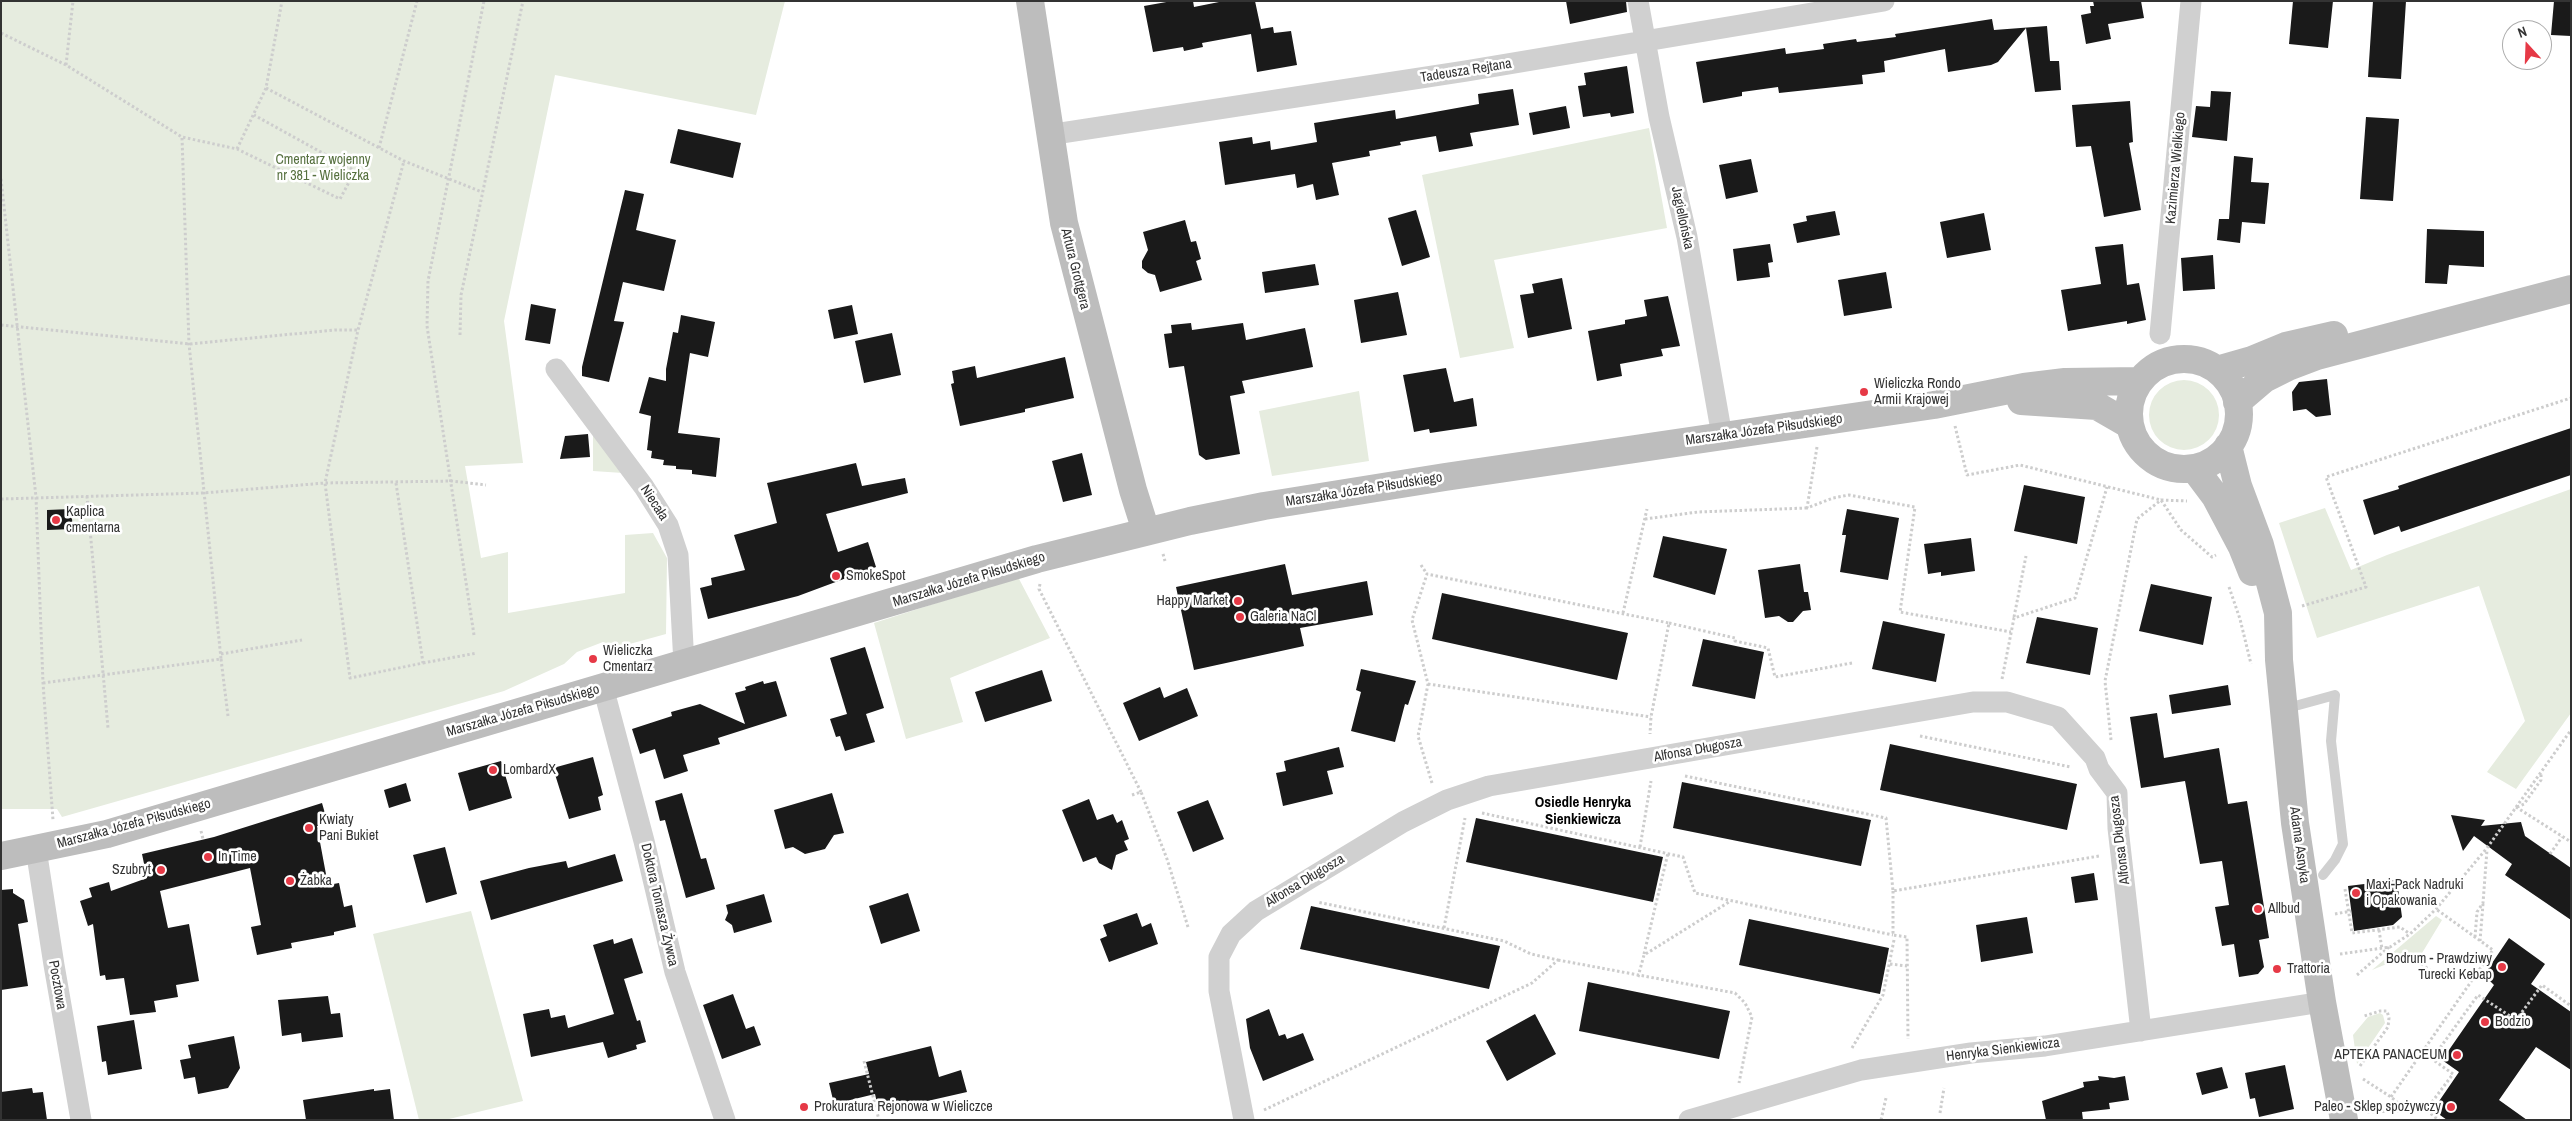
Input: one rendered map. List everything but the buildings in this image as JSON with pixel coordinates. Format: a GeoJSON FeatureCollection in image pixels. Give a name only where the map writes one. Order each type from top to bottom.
{"type":"FeatureCollection","features":[{"type":"Feature","properties":{"kind":"main road","name":"Artura Grottgera"},"geometry":{"type":"LineString","coordinates":[[1030,1],[1048,135],[1064,223],[1117,430],[1146,531]]}},
{"type":"Feature","properties":{"kind":"main road"},"geometry":{"type":"LineString","coordinates":[[2238,402],[2251,388],[2288,367],[2317,356],[2571,289]]}},
{"type":"Feature","properties":{"kind":"main road"},"geometry":{"type":"LineString","coordinates":[[2217,370],[2311,339],[2368,328],[2432,326]]}},
{"type":"Feature","properties":{"kind":"main road"},"geometry":{"type":"LineString","coordinates":[[2185,359],[2202,362],[2217,370],[2226,379],[2238,402],[2236,432],[2228,446],[2213,460],[2194,468],[2180,468],[2153,459],[2142,450],[2134,438],[2130,425],[2131,402],[2140,381],[2153,369],[2168,361],[2185,359]]}},
{"type":"Feature","properties":{"kind":"main road","name":"Marszałka Józefa Piłsudskiego"},"geometry":{"type":"LineString","coordinates":[[1957,410],[2054,383],[2140,381]]}},
{"type":"Feature","properties":{"kind":"main road","name":"Marszałka Józefa Piłsudskiego"},"geometry":{"type":"LineString","coordinates":[[1,856],[107,834],[1037,559],[1146,531],[1284,503],[1722,436],[1957,410],[2052,402],[2097,406],[2130,425]]}},
{"type":"Feature","properties":{"kind":"main road","name":"Adama Asnyka"},"geometry":{"type":"LineString","coordinates":[[2228,446],[2238,486],[2270,576],[2278,613],[2278,657],[2295,823],[2322,1002],[2353,1116]]}},
{"type":"Feature","properties":{"kind":"main road","name":"Adama Asnyka"},"geometry":{"type":"LineString","coordinates":[[2194,468],[2215,496],[2242,547],[2260,594],[2278,657]]}},
{"type":"Feature","properties":{"kind":"street","name":"Jagiellońska"},"geometry":{"type":"LineString","coordinates":[[1638,1],[1659,117],[1687,237],[1722,436]]}},
{"type":"Feature","properties":{"kind":"street","name":"Tadeusza Rejtana"},"geometry":{"type":"LineString","coordinates":[[1048,135],[1164,119],[1884,1]]}},
{"type":"Feature","properties":{"kind":"street","name":"Kazimierza Wielkiego"},"geometry":{"type":"LineString","coordinates":[[2160,334],[2191,1]]}},
{"type":"Feature","properties":{"kind":"street","name":"Niecała"},"geometry":{"type":"LineString","coordinates":[[556,369],[644,487],[668,525],[678,555],[684,664]]}},
{"type":"Feature","properties":{"kind":"street","name":"Doktora Tomasza Żywca"},"geometry":{"type":"LineString","coordinates":[[602,687],[644,841],[675,972],[725,1120]]}},
{"type":"Feature","properties":{"kind":"street","name":"Alfonsa Długosza"},"geometry":{"type":"LineString","coordinates":[[1244,1120],[1223,1019],[1218,957],[1235,930],[1256,911],[1403,822],[1453,803],[1489,786],[1650,765],[1973,702],[2007,702],[2058,717],[2095,758],[2099,769],[2117,793],[2141,1031]]}},
{"type":"Feature","properties":{"kind":"street","name":"Pocztowa"},"geometry":{"type":"LineString","coordinates":[[36,849],[81,1120]]}},
{"type":"Feature","properties":{"kind":"street","name":"Henryka Sienkiewicza"},"geometry":{"type":"LineString","coordinates":[[1689,1120],[1855,1072],[1971,1052],[2044,1046],[2322,1002]]}},
{"type":"Feature","properties":{"kind":"lane"},"geometry":{"type":"LineString","coordinates":[[2284,709],[2335,695],[2331,742],[2343,844],[2334,860],[2322,875]]}},
{"type":"Feature","properties":{"kind":"path"},"geometry":{"type":"LineString","coordinates":[[66,65],[72,1]]}},
{"type":"Feature","properties":{"kind":"path"},"geometry":{"type":"LineString","coordinates":[[237,148],[266,88],[282,1]]}},
{"type":"Feature","properties":{"kind":"path"},"geometry":{"type":"LineString","coordinates":[[380,148],[417,1]]}},
{"type":"Feature","properties":{"kind":"path"},"geometry":{"type":"LineString","coordinates":[[474,635],[452,480],[427,326],[428,281],[484,1]]}},
{"type":"Feature","properties":{"kind":"path"},"geometry":{"type":"LineString","coordinates":[[460,335],[461,295],[523,1]]}},
{"type":"Feature","properties":{"kind":"path"},"geometry":{"type":"LineString","coordinates":[[1,33],[66,65],[182,138],[237,148],[340,199],[355,171],[254,115]]}},
{"type":"Feature","properties":{"kind":"path"},"geometry":{"type":"LineString","coordinates":[[266,88],[404,161],[449,177],[482,192]]}},
{"type":"Feature","properties":{"kind":"path"},"geometry":{"type":"LineString","coordinates":[[182,138],[189,344],[203,493],[228,716]]}},
{"type":"Feature","properties":{"kind":"path"},"geometry":{"type":"LineString","coordinates":[[404,161],[358,330],[325,483],[350,678],[477,653]]}},
{"type":"Feature","properties":{"kind":"path"},"geometry":{"type":"LineString","coordinates":[[1,179],[36,497],[43,684],[53,826]]}},
{"type":"Feature","properties":{"kind":"path"},"geometry":{"type":"LineString","coordinates":[[1,325],[17,325],[189,344],[335,330],[358,330]]}},
{"type":"Feature","properties":{"kind":"path"},"geometry":{"type":"LineString","coordinates":[[2300,606],[2366,587],[2326,477],[2571,398]]}},
{"type":"Feature","properties":{"kind":"path"},"geometry":{"type":"LineString","coordinates":[[1957,410],[1966,475],[2020,465],[2161,500],[2194,501]]}},
{"type":"Feature","properties":{"kind":"path"},"geometry":{"type":"LineString","coordinates":[[1807,508],[1818,440]]}},
{"type":"Feature","properties":{"kind":"path"},"geometry":{"type":"LineString","coordinates":[[1,499],[203,493],[325,483],[396,483],[452,480],[486,485]]}},
{"type":"Feature","properties":{"kind":"path"},"geometry":{"type":"LineString","coordinates":[[396,483],[423,663]]}},
{"type":"Feature","properties":{"kind":"path"},"geometry":{"type":"LineString","coordinates":[[2014,618],[2075,598],[2107,487]]}},
{"type":"Feature","properties":{"kind":"path"},"geometry":{"type":"LineString","coordinates":[[1645,519],[1698,512],[1807,508],[1833,498],[1849,495],[1914,507],[1900,612],[2011,632]]}},
{"type":"Feature","properties":{"kind":"path"},"geometry":{"type":"LineString","coordinates":[[87,496],[108,728]]}},
{"type":"Feature","properties":{"kind":"path"},"geometry":{"type":"LineString","coordinates":[[2161,500],[2181,530],[2214,556],[2217,561]]}},
{"type":"Feature","properties":{"kind":"path"},"geometry":{"type":"LineString","coordinates":[[2112,747],[2105,682],[2137,519],[2161,500]]}},
{"type":"Feature","properties":{"kind":"path"},"geometry":{"type":"LineString","coordinates":[[1623,613],[1647,509]]}},
{"type":"Feature","properties":{"kind":"path"},"geometry":{"type":"LineString","coordinates":[[1997,702],[2026,556]]}},
{"type":"Feature","properties":{"kind":"path"},"geometry":{"type":"LineString","coordinates":[[1421,565],[1426,574],[1412,620],[1428,684],[1418,736],[1453,803],[1466,822],[1444,928]]}},
{"type":"Feature","properties":{"kind":"path"},"geometry":{"type":"LineString","coordinates":[[1426,574],[1623,613],[1735,638],[1735,641],[1768,648],[1775,677],[1852,663]]}},
{"type":"Feature","properties":{"kind":"path"},"geometry":{"type":"LineString","coordinates":[[1043,577],[1039,590],[1141,792],[1167,859],[1188,927]]}},
{"type":"Feature","properties":{"kind":"path"},"geometry":{"type":"LineString","coordinates":[[2228,584],[2240,618],[2251,664]]}},
{"type":"Feature","properties":{"kind":"path"},"geometry":{"type":"LineString","coordinates":[[2298,597],[2302,616]]}},
{"type":"Feature","properties":{"kind":"path"},"geometry":{"type":"LineString","coordinates":[[1640,847],[1650,765],[1651,717],[1669,623]]}},
{"type":"Feature","properties":{"kind":"path"},"geometry":{"type":"LineString","coordinates":[[220,654],[302,640]]}},
{"type":"Feature","properties":{"kind":"path"},"geometry":{"type":"LineString","coordinates":[[43,684],[221,659]]}},
{"type":"Feature","properties":{"kind":"path"},"geometry":{"type":"LineString","coordinates":[[1428,684],[1651,717]]}},
{"type":"Feature","properties":{"kind":"path"},"geometry":{"type":"LineString","coordinates":[[2358,975],[2390,947],[2410,934],[2436,909],[2487,848],[2571,730]]}},
{"type":"Feature","properties":{"kind":"path"},"geometry":{"type":"LineString","coordinates":[[1912,734],[2080,769],[2099,769]]}},
{"type":"Feature","properties":{"kind":"path"},"geometry":{"type":"LineString","coordinates":[[1650,765],[1698,780],[1886,818],[1893,891],[1894,935]]}},
{"type":"Feature","properties":{"kind":"path"},"geometry":{"type":"LineString","coordinates":[[1132,795],[1141,792]]}},
{"type":"Feature","properties":{"kind":"path"},"geometry":{"type":"LineString","coordinates":[[1453,803],[1683,857],[1695,893],[1730,902],[1907,937],[1908,1042]]}},
{"type":"Feature","properties":{"kind":"path"},"geometry":{"type":"LineString","coordinates":[[2516,807],[2571,842]]}},
{"type":"Feature","properties":{"kind":"path"},"geometry":{"type":"LineString","coordinates":[[2550,854],[2562,837]]}},
{"type":"Feature","properties":{"kind":"path"},"geometry":{"type":"LineString","coordinates":[[2480,941],[2487,848]]}},
{"type":"Feature","properties":{"kind":"path"},"geometry":{"type":"LineString","coordinates":[[1893,891],[2122,852]]}},
{"type":"Feature","properties":{"kind":"path"},"geometry":{"type":"LineString","coordinates":[[1638,977],[1668,853]]}},
{"type":"Feature","properties":{"kind":"path"},"geometry":{"type":"LineString","coordinates":[[1293,888],[1299,898],[1504,941],[1531,954],[1638,977],[1726,990],[1735,994],[1745,1004],[1752,1016],[1738,1084]]}},
{"type":"Feature","properties":{"kind":"path"},"geometry":{"type":"LineString","coordinates":[[2345,889],[2348,895],[2352,933],[2400,927],[2410,934]]}},
{"type":"Feature","properties":{"kind":"path"},"geometry":{"type":"LineString","coordinates":[[1644,955],[1730,902]]}},
{"type":"Feature","properties":{"kind":"path"},"geometry":{"type":"LineString","coordinates":[[2469,939],[2473,936],[2477,912],[2483,903]]}},
{"type":"Feature","properties":{"kind":"path"},"geometry":{"type":"LineString","coordinates":[[2391,1097],[2494,950],[2436,909]]}},
{"type":"Feature","properties":{"kind":"path"},"geometry":{"type":"LineString","coordinates":[[2330,914],[2350,911]]}},
{"type":"Feature","properties":{"kind":"path"},"geometry":{"type":"LineString","coordinates":[[2379,930],[2382,954]]}},
{"type":"Feature","properties":{"kind":"path"},"geometry":{"type":"LineString","coordinates":[[1855,1072],[1851,1049],[1883,994],[1894,940]]}},
{"type":"Feature","properties":{"kind":"path"},"geometry":{"type":"LineString","coordinates":[[2335,946],[2338,959]]}},
{"type":"Feature","properties":{"kind":"path"},"geometry":{"type":"LineString","coordinates":[[2346,954],[2390,947]]}},
{"type":"Feature","properties":{"kind":"path"},"geometry":{"type":"LineString","coordinates":[[2413,958],[2442,978]]}},
{"type":"Feature","properties":{"kind":"path"},"geometry":{"type":"LineString","coordinates":[[1244,1120],[1532,983],[1558,960]]}},
{"type":"Feature","properties":{"kind":"path"},"geometry":{"type":"LineString","coordinates":[[1890,964],[1907,966]]}},
{"type":"Feature","properties":{"kind":"path"},"geometry":{"type":"LineString","coordinates":[[2426,1110],[2453,1074],[2432,1059],[2478,995],[2516,1020],[2542,985],[2571,1006]]}},
{"type":"Feature","properties":{"kind":"path"},"geometry":{"type":"LineString","coordinates":[[2355,1074],[2388,1027],[2389,1018],[2387,1011],[2380,1010],[2364,1016]]}},
{"type":"Feature","properties":{"kind":"path"},"geometry":{"type":"LineString","coordinates":[[864,1061],[879,1120]]}},
{"type":"Feature","properties":{"kind":"path"},"geometry":{"type":"LineString","coordinates":[[2362,1078],[2391,1097],[2405,1109]]}},
{"type":"Feature","properties":{"kind":"path"},"geometry":{"type":"LineString","coordinates":[[1940,1113],[1944,1088]]}},
{"type":"Feature","properties":{"kind":"path"},"geometry":{"type":"LineString","coordinates":[[1881,1120],[1886,1098]]}},
{"type":"Feature","properties":{"kind":"path"},"geometry":{"type":"LineString","coordinates":[[2353,1116],[2405,1109],[2426,1110],[2439,1120]]}},
{"type":"Feature","properties":{"kind":"green space","name":"Cmentarz wojenny nr 381 - Wieliczka"},"geometry":{"type":"Polygon","coordinates":[[[1,1],[785,1],[756,115],[555,75],[504,321],[523,463],[465,466],[481,558],[508,552],[508,613],[625,593],[625,535],[653,533],[667,558],[666,634],[615,648],[603,642],[577,652],[564,664],[504,691],[62,817],[57,809],[1,809],[1,1]]]}},
{"type":"Feature","properties":{"kind":"green space"},"geometry":{"type":"Polygon","coordinates":[[[1649,128],[1667,228],[1494,260],[1514,348],[1460,358],[1422,175],[1649,128]]]}},
{"type":"Feature","properties":{"kind":"green space"},"geometry":{"type":"Polygon","coordinates":[[[2184,380],[2203,386],[2213,396],[2219,415],[2213,434],[2203,444],[2184,450],[2165,444],[2155,434],[2149,415],[2155,396],[2165,386],[2184,380]]]}},
{"type":"Feature","properties":{"kind":"green space"},"geometry":{"type":"Polygon","coordinates":[[[1359,391],[1369,461],[1272,476],[1259,411],[1359,391]]]}},
{"type":"Feature","properties":{"kind":"green space"},"geometry":{"type":"Polygon","coordinates":[[[593,431],[623,473],[593,471],[593,431]]]}},
{"type":"Feature","properties":{"kind":"green space"},"geometry":{"type":"Polygon","coordinates":[[[2571,489],[2571,713],[2516,789],[2487,772],[2525,721],[2479,586],[2317,638],[2279,523],[2325,508],[2351,570],[2387,555],[2571,489]]]}},
{"type":"Feature","properties":{"kind":"green space"},"geometry":{"type":"Polygon","coordinates":[[[1018,577],[1050,638],[950,678],[963,722],[906,739],[874,623],[1018,577]]]}},
{"type":"Feature","properties":{"kind":"green space"},"geometry":{"type":"Polygon","coordinates":[[[471,911],[523,1101],[445,1120],[419,1120],[373,934],[471,911]]]}},
{"type":"Feature","properties":{"kind":"green space"},"geometry":{"type":"Polygon","coordinates":[[[2436,916],[2442,920],[2419,958],[2411,954],[2372,970],[2436,916]]]}},
{"type":"Feature","properties":{"kind":"green space"},"geometry":{"type":"Polygon","coordinates":[[[2380,1013],[2383,1015],[2385,1023],[2357,1064],[2353,1035],[2368,1017],[2380,1013]]]}},
{"type":"Feature","properties":{"kind":"place","name":"Wieliczka Rondo Armii Krajowej"},"geometry":{"type":"Point","coordinates":[1864,392]}},
{"type":"Feature","properties":{"kind":"place","name":"Kaplica cmentarna"},"geometry":{"type":"Point","coordinates":[56,520]}},
{"type":"Feature","properties":{"kind":"place","name":"SmokeSpot"},"geometry":{"type":"Point","coordinates":[836,576]}},
{"type":"Feature","properties":{"kind":"place","name":"Happy Market"},"geometry":{"type":"Point","coordinates":[1238,601]}},
{"type":"Feature","properties":{"kind":"place","name":"Galeria NaCl"},"geometry":{"type":"Point","coordinates":[1240,617]}},
{"type":"Feature","properties":{"kind":"place","name":"Wieliczka Cmentarz"},"geometry":{"type":"Point","coordinates":[593,659]}},
{"type":"Feature","properties":{"kind":"place","name":"LombardX"},"geometry":{"type":"Point","coordinates":[493,770]}},
{"type":"Feature","properties":{"kind":"place","name":"Kwiaty Pani Bukiet"},"geometry":{"type":"Point","coordinates":[309,828]}},
{"type":"Feature","properties":{"kind":"place","name":"In Time"},"geometry":{"type":"Point","coordinates":[208,857]}},
{"type":"Feature","properties":{"kind":"place","name":"Szubryt"},"geometry":{"type":"Point","coordinates":[161,870]}},
{"type":"Feature","properties":{"kind":"place","name":"Żabka"},"geometry":{"type":"Point","coordinates":[290,881]}},
{"type":"Feature","properties":{"kind":"place","name":"Maxi-Pack Nadruki i Opakowania"},"geometry":{"type":"Point","coordinates":[2356,893]}},
{"type":"Feature","properties":{"kind":"place","name":"Allbud"},"geometry":{"type":"Point","coordinates":[2258,909]}},
{"type":"Feature","properties":{"kind":"place","name":"Bodrum - Prawdziwy Turecki Kebap"},"geometry":{"type":"Point","coordinates":[2502,967]}},
{"type":"Feature","properties":{"kind":"place","name":"Trattoria"},"geometry":{"type":"Point","coordinates":[2277,969]}},
{"type":"Feature","properties":{"kind":"place","name":"Bodzio"},"geometry":{"type":"Point","coordinates":[2485,1022]}},
{"type":"Feature","properties":{"kind":"place","name":"APTEKA PANACEUM"},"geometry":{"type":"Point","coordinates":[2457,1055]}},
{"type":"Feature","properties":{"kind":"place","name":"Prokuratura Rejonowa w Wieliczce"},"geometry":{"type":"Point","coordinates":[804,1107]}},
{"type":"Feature","properties":{"kind":"place","name":"Paleo - Sklep spożywczy"},"geometry":{"type":"Point","coordinates":[2451,1107]}},
{"type":"Feature","properties":{"kind":"district","name":"Osiedle Henryka Sienkiewicza"},"geometry":{"type":"Point","coordinates":[1583,812]}}]}
